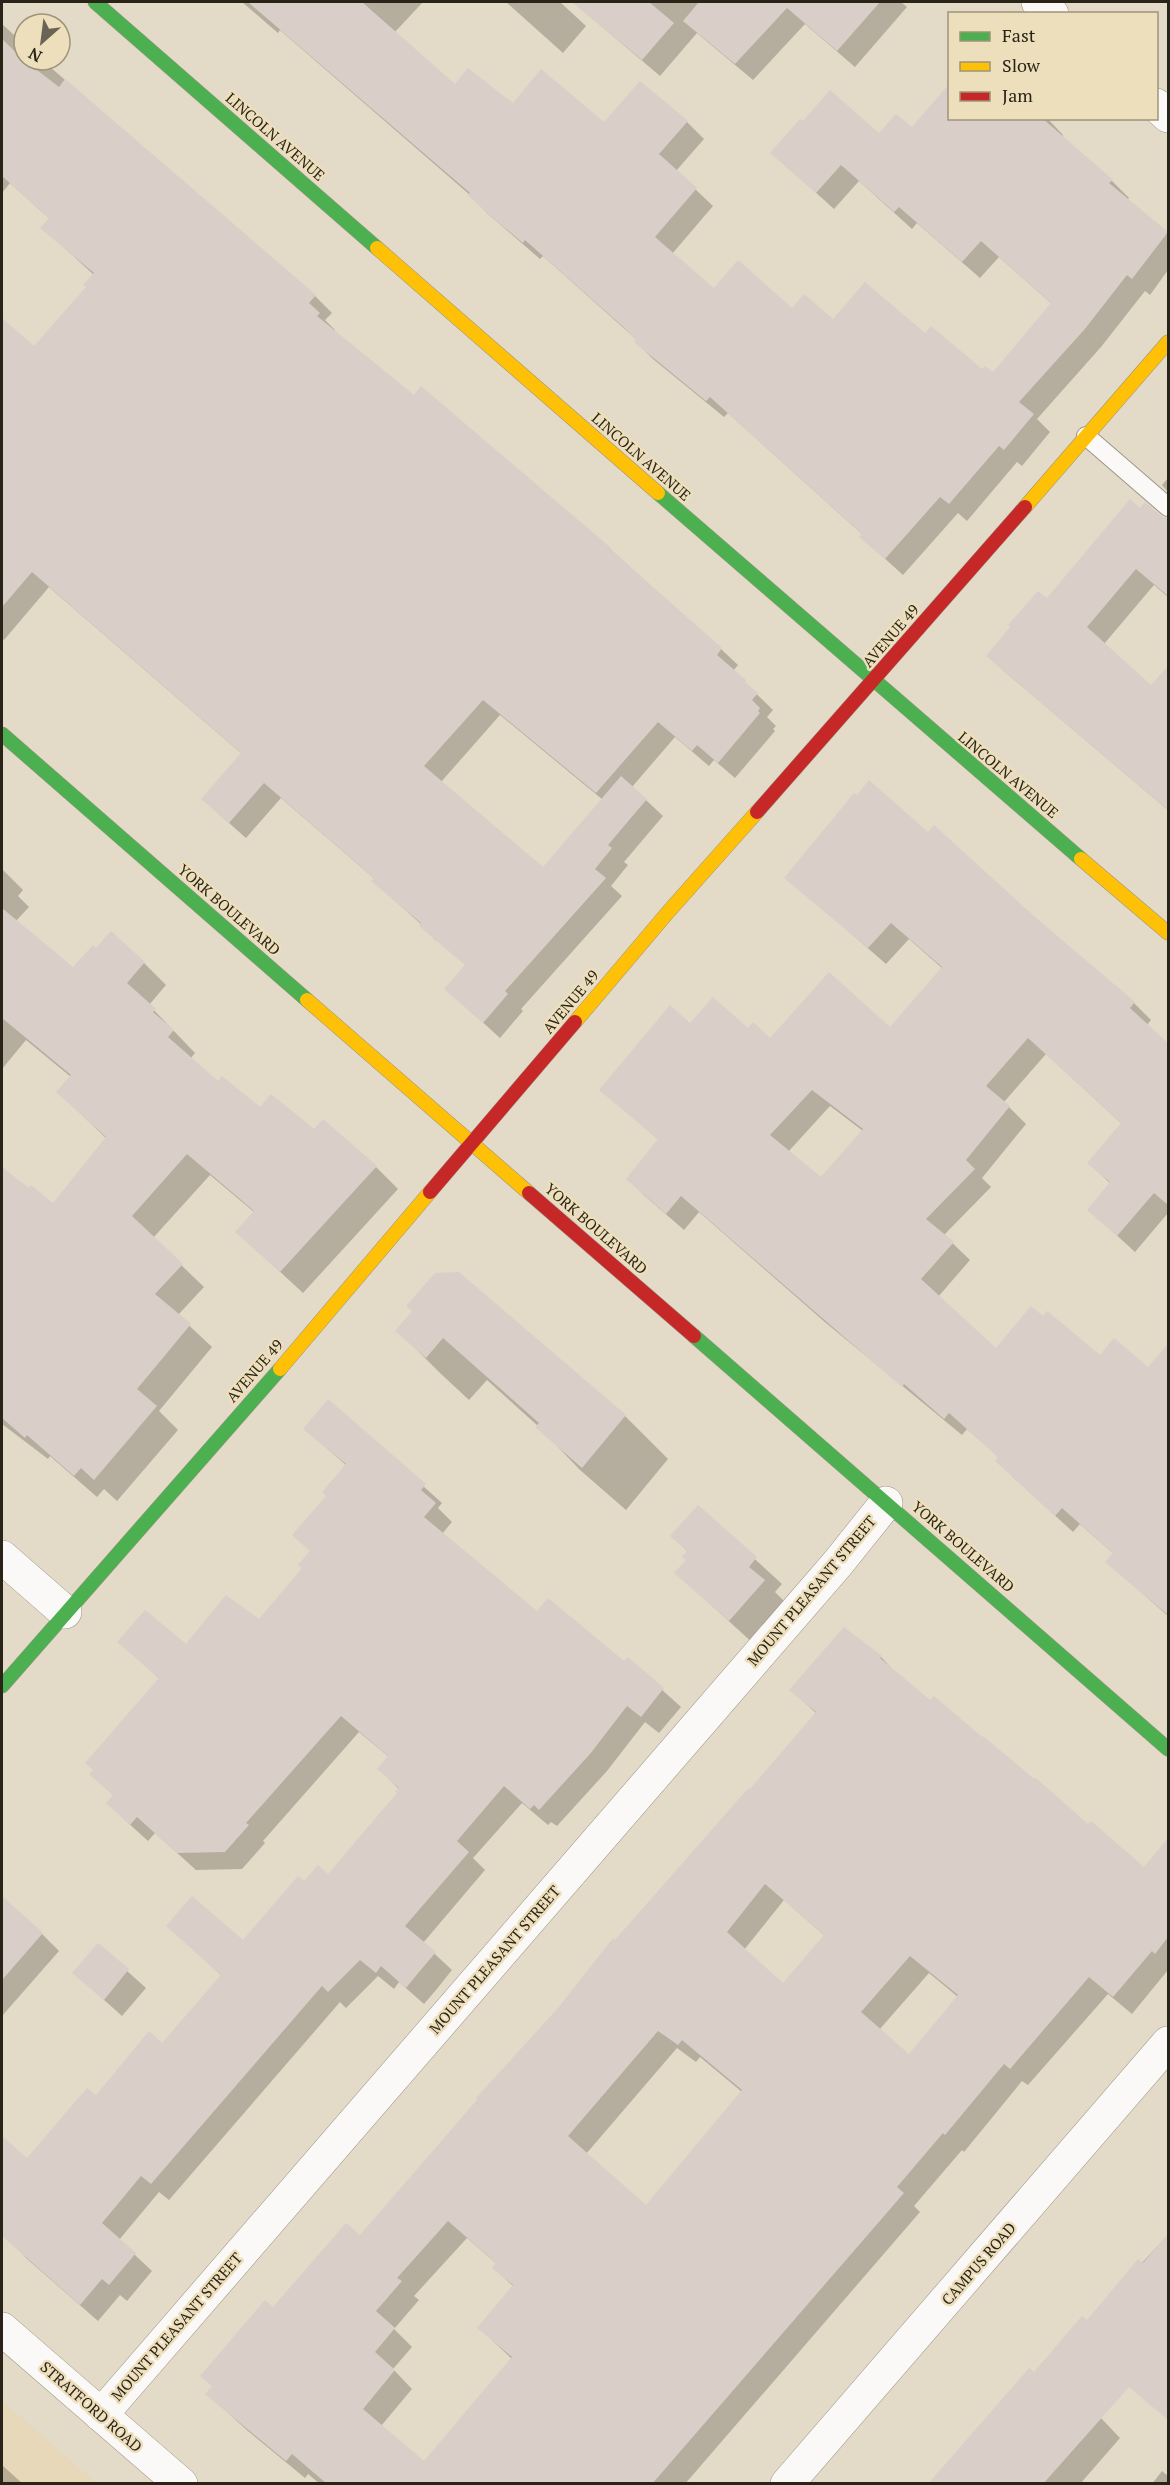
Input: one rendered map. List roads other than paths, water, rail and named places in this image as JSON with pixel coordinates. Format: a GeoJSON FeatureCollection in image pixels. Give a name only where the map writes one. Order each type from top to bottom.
{"type":"FeatureCollection","features":[{"type":"Feature","properties":{"kind":"street","name":"LINCOLN AVENUE"},"geometry":{"type":"LineString","coordinates":[[95,2],[874,682],[1168,933]]}},
{"type":"Feature","properties":{"kind":"street"},"geometry":{"type":"LineString","coordinates":[[1038,2],[1050,12]]}},
{"type":"Feature","properties":{"kind":"street","name":"AVENUE 49"},"geometry":{"type":"LineString","coordinates":[[2,1686],[279,1370],[669,911],[874,682],[1168,342]]}},
{"type":"Feature","properties":{"kind":"street","name":"YORK BOULEVARD"},"geometry":{"type":"LineString","coordinates":[[2,734],[1168,1749]]}},
{"type":"Feature","properties":{"kind":"street","name":"MOUNT PLEASANT STREET"},"geometry":{"type":"LineString","coordinates":[[101,2415],[838,1563],[886,1503]]}},
{"type":"Feature","properties":{"kind":"street"},"geometry":{"type":"LineString","coordinates":[[2,1557],[65,1612]]}},
{"type":"Feature","properties":{"kind":"street","name":"CAMPUS ROAD"},"geometry":{"type":"LineString","coordinates":[[787,2484],[1168,2043]]}},
{"type":"Feature","properties":{"kind":"street","name":"STRATFORD ROAD"},"geometry":{"type":"LineString","coordinates":[[2,2329],[181,2484]]}},
{"type":"Feature","properties":{"kind":"lane"},"geometry":{"type":"LineString","coordinates":[[1086,436],[1168,507]]}}]}
